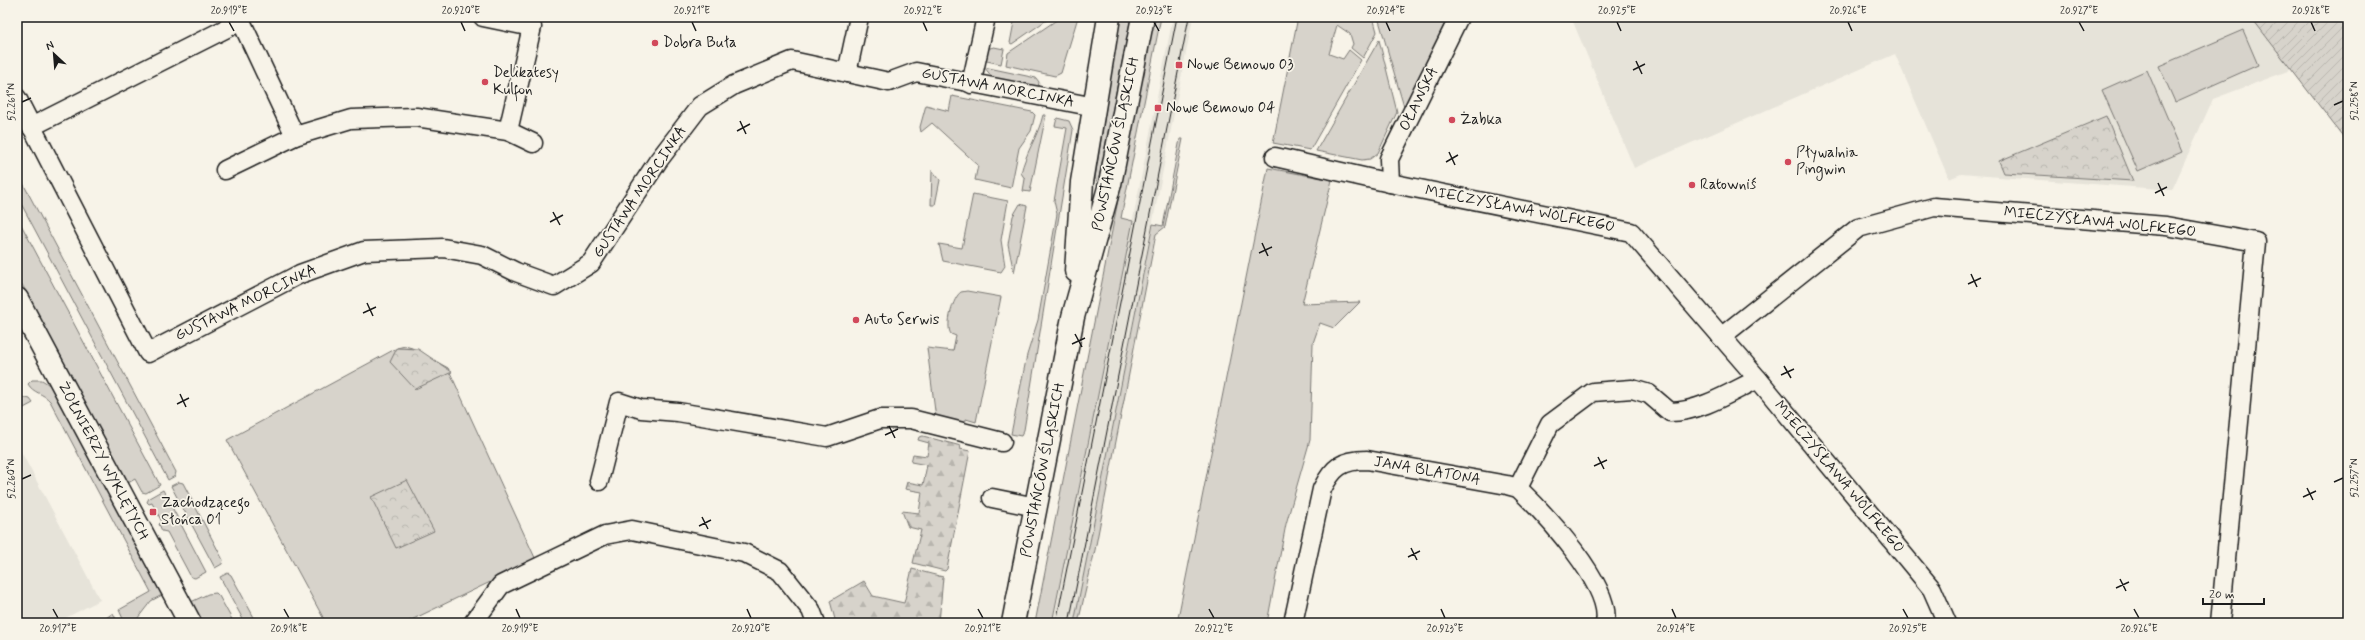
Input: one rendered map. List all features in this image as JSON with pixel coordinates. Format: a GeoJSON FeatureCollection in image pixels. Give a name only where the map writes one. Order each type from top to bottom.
{"type":"FeatureCollection","features":[{"type":"Feature","properties":{"kind":"main road","name":"POWSTAŃCÓW ŚLĄSKICH"},"geometry":{"type":"LineString","coordinates":[[1073,317],[1082,182],[1109,17]]}},
{"type":"Feature","properties":{"kind":"main road","name":"POWSTAŃCÓW ŚLĄSKICH"},"geometry":{"type":"LineString","coordinates":[[1013,623],[1073,317],[1110,184],[1143,17]]}},
{"type":"Feature","properties":{"kind":"main road","name":"ŻOŁNIERZY WYKLĘTYCH"},"geometry":{"type":"LineString","coordinates":[[17,299],[190,623]]}},
{"type":"Feature","properties":{"kind":"street"},"geometry":{"type":"LineString","coordinates":[[483,17],[532,27],[508,131]]}},
{"type":"Feature","properties":{"kind":"street"},"geometry":{"type":"LineString","coordinates":[[847,73],[859,17]]}},
{"type":"Feature","properties":{"kind":"street"},"geometry":{"type":"LineString","coordinates":[[971,84],[986,17]]}},
{"type":"Feature","properties":{"kind":"street","name":"OŁAWSKA"},"geometry":{"type":"LineString","coordinates":[[1390,183],[1389,159],[1459,17]]}},
{"type":"Feature","properties":{"kind":"street"},"geometry":{"type":"LineString","coordinates":[[17,98],[31,127],[241,21],[295,136]]}},
{"type":"Feature","properties":{"kind":"street","name":"GUSTAWA MORCINKA"},"geometry":{"type":"LineString","coordinates":[[31,127],[148,353],[300,274],[364,251],[444,248],[482,256],[516,272],[554,286],[591,263],[658,161],[700,106],[734,85],[792,61],[889,82],[916,72],[971,84],[1095,107]]}},
{"type":"Feature","properties":{"kind":"street"},"geometry":{"type":"LineString","coordinates":[[225,170],[295,136],[351,119],[416,116],[508,131],[533,143]]}},
{"type":"Feature","properties":{"kind":"street","name":"MIECZYSŁAWA WOLFKEGO"},"geometry":{"type":"LineString","coordinates":[[1274,157],[1390,183],[1631,232],[1758,379],[1932,589],[1946,623]]}},
{"type":"Feature","properties":{"kind":"street","name":"MIECZYSŁAWA WOLFKEGO"},"geometry":{"type":"LineString","coordinates":[[1721,337],[1858,228],[1934,207],[2166,226],[2256,242],[2220,623]]}},
{"type":"Feature","properties":{"kind":"street"},"geometry":{"type":"LineString","coordinates":[[1605,623],[1606,616],[1598,586],[1586,567],[1518,488],[1550,424],[1593,392],[1632,389],[1649,394],[1670,412],[1681,412],[1702,405],[1758,379]]}},
{"type":"Feature","properties":{"kind":"street"},"geometry":{"type":"LineString","coordinates":[[599,481],[619,402],[641,409],[678,412],[827,437],[880,419],[911,419],[1002,442]]}},
{"type":"Feature","properties":{"kind":"street","name":"JANA BLATONA"},"geometry":{"type":"LineString","coordinates":[[1292,623],[1322,489],[1333,471],[1350,460],[1367,460],[1518,488]]}},
{"type":"Feature","properties":{"kind":"street"},"geometry":{"type":"LineString","coordinates":[[992,498],[1036,507]]}},
{"type":"Feature","properties":{"kind":"street"},"geometry":{"type":"LineString","coordinates":[[473,623],[501,585],[605,535],[632,530],[744,553],[780,571],[811,610],[816,623]]}},
{"type":"Feature","properties":{"kind":"shaded area"},"geometry":{"type":"Polygon","coordinates":[[[1173,17],[1193,17],[1074,623],[1053,623],[1173,17]]]}},
{"type":"Feature","properties":{"kind":"shaded area"},"geometry":{"type":"Polygon","coordinates":[[[1571,17],[2251,17],[2293,69],[2213,99],[2172,190],[1961,174],[1949,179],[1895,54],[1634,168],[1571,17]]]}},
{"type":"Feature","properties":{"kind":"shaded area"},"geometry":{"type":"Polygon","coordinates":[[[17,444],[100,600],[56,623],[17,623],[17,444]]]}},
{"type":"Feature","properties":{"kind":"green space"},"geometry":{"type":"Polygon","coordinates":[[[1015,17],[1051,17],[1012,44],[1010,43],[1015,17]]]}},
{"type":"Feature","properties":{"kind":"green space"},"geometry":{"type":"Polygon","coordinates":[[[1061,17],[1078,17],[1061,73],[1055,76],[1006,65],[1008,53],[1061,17]]]}},
{"type":"Feature","properties":{"kind":"green space"},"geometry":{"type":"Polygon","coordinates":[[[1120,17],[1131,17],[1098,183],[1095,178],[1120,17]]]}},
{"type":"Feature","properties":{"kind":"green space"},"geometry":{"type":"Polygon","coordinates":[[[1154,17],[1161,17],[1121,218],[1133,221],[1052,623],[1035,623],[1154,17]]]}},
{"type":"Feature","properties":{"kind":"green space"},"geometry":{"type":"Polygon","coordinates":[[[1298,17],[1373,17],[1377,32],[1363,58],[1351,48],[1353,44],[1350,34],[1337,25],[1329,54],[1343,59],[1349,50],[1361,60],[1310,150],[1273,143],[1298,17]]]}},
{"type":"Feature","properties":{"kind":"green space"},"geometry":{"type":"Polygon","coordinates":[[[1378,17],[1449,17],[1404,107],[1378,17]]]}},
{"type":"Feature","properties":{"kind":"green space"},"geometry":{"type":"Polygon","coordinates":[[[2251,17],[2348,17],[2348,143],[2251,17]]]}},
{"type":"Feature","properties":{"kind":"green space"},"geometry":{"type":"Polygon","coordinates":[[[2243,30],[2258,65],[2175,102],[2159,66],[2243,30]]]}},
{"type":"Feature","properties":{"kind":"green space"},"geometry":{"type":"Polygon","coordinates":[[[1379,40],[1397,112],[1378,153],[1370,159],[1362,160],[1316,151],[1379,40]]]}},
{"type":"Feature","properties":{"kind":"green space"},"geometry":{"type":"Polygon","coordinates":[[[994,47],[1004,49],[1001,64],[982,60],[986,49],[994,47]]]}},
{"type":"Feature","properties":{"kind":"green space"},"geometry":{"type":"Polygon","coordinates":[[[984,67],[1036,78],[1039,82],[1038,88],[993,78],[984,67]]]}},
{"type":"Feature","properties":{"kind":"green space"},"geometry":{"type":"Polygon","coordinates":[[[2147,70],[2182,152],[2138,171],[2102,90],[2147,70]]]}},
{"type":"Feature","properties":{"kind":"green space"},"geometry":{"type":"Polygon","coordinates":[[[952,96],[1032,112],[1035,115],[1031,131],[1019,148],[1011,188],[975,180],[978,165],[932,123],[921,132],[920,127],[926,105],[949,111],[952,96]]]}},
{"type":"Feature","properties":{"kind":"green space"},"geometry":{"type":"Polygon","coordinates":[[[1043,115],[1046,115],[1030,192],[1023,191],[1025,179],[1021,173],[1043,115]]]}},
{"type":"Feature","properties":{"kind":"green space"},"geometry":{"type":"Polygon","coordinates":[[[2106,116],[2133,181],[2004,173],[1999,161],[2106,116]]]}},
{"type":"Feature","properties":{"kind":"green space"},"geometry":{"type":"Polygon","coordinates":[[[1057,118],[1069,121],[1073,130],[1024,430],[1021,436],[1011,434],[1027,355],[1038,320],[1057,214],[1054,201],[1067,128],[1055,126],[1057,118]]]}},
{"type":"Feature","properties":{"kind":"green space"},"geometry":{"type":"Polygon","coordinates":[[[1180,139],[1183,139],[1165,227],[1156,234],[1095,550],[1078,623],[1074,623],[1153,224],[1163,226],[1180,139]]]}},
{"type":"Feature","properties":{"kind":"green space"},"geometry":{"type":"Polygon","coordinates":[[[1268,168],[1332,180],[1302,304],[1360,302],[1334,328],[1320,323],[1313,343],[1310,440],[1286,524],[1267,623],[1177,623],[1268,168]]]}},
{"type":"Feature","properties":{"kind":"green space"},"geometry":{"type":"Polygon","coordinates":[[[932,170],[940,180],[935,205],[931,205],[932,170]]]}},
{"type":"Feature","properties":{"kind":"green space"},"geometry":{"type":"Polygon","coordinates":[[[17,172],[176,472],[175,476],[168,480],[17,196],[17,172]]]}},
{"type":"Feature","properties":{"kind":"green space"},"geometry":{"type":"Polygon","coordinates":[[[973,194],[1008,201],[1001,240],[1005,266],[1001,272],[943,261],[939,244],[962,248],[973,194]]]}},
{"type":"Feature","properties":{"kind":"green space"},"geometry":{"type":"Polygon","coordinates":[[[1020,204],[1027,206],[1014,273],[1008,244],[1013,216],[1020,204]]]}},
{"type":"Feature","properties":{"kind":"green space"},"geometry":{"type":"Polygon","coordinates":[[[17,217],[160,485],[146,493],[142,492],[135,479],[128,483],[17,275],[17,217]]]}},
{"type":"Feature","properties":{"kind":"green space"},"geometry":{"type":"Polygon","coordinates":[[[967,291],[1001,297],[976,422],[966,419],[965,426],[936,419],[927,348],[953,351],[956,336],[951,334],[949,330],[949,319],[958,295],[961,292],[967,291]]]}},
{"type":"Feature","properties":{"kind":"green space"},"geometry":{"type":"Polygon","coordinates":[[[405,346],[412,348],[448,368],[536,560],[405,623],[326,623],[227,440],[397,348],[405,346]]]}},
{"type":"Feature","properties":{"kind":"green space"},"geometry":{"type":"Polygon","coordinates":[[[397,348],[418,349],[452,372],[415,389],[390,362],[397,348]]]}},
{"type":"Feature","properties":{"kind":"green space"},"geometry":{"type":"Polygon","coordinates":[[[32,380],[42,380],[51,386],[162,595],[151,601],[134,623],[124,621],[119,610],[151,592],[50,401],[28,384],[32,380]]]}},
{"type":"Feature","properties":{"kind":"green space"},"geometry":{"type":"Polygon","coordinates":[[[17,393],[22,397],[30,399],[33,403],[20,410],[17,405],[17,393]]]}},
{"type":"Feature","properties":{"kind":"green space"},"geometry":{"type":"Polygon","coordinates":[[[923,436],[961,446],[960,449],[970,451],[947,569],[945,571],[913,563],[921,530],[908,527],[902,511],[919,513],[922,492],[905,489],[907,482],[923,485],[927,465],[911,462],[913,454],[927,456],[929,443],[918,440],[919,437],[923,436]]]}},
{"type":"Feature","properties":{"kind":"green space"},"geometry":{"type":"Polygon","coordinates":[[[407,480],[434,531],[396,548],[371,497],[407,480]]]}},
{"type":"Feature","properties":{"kind":"green space"},"geometry":{"type":"Polygon","coordinates":[[[179,482],[183,483],[223,560],[222,564],[215,568],[171,486],[179,482]]]}},
{"type":"Feature","properties":{"kind":"green space"},"geometry":{"type":"Polygon","coordinates":[[[163,490],[206,572],[195,578],[191,577],[167,532],[162,531],[159,524],[162,522],[152,503],[149,504],[147,502],[149,498],[163,490]]]}},
{"type":"Feature","properties":{"kind":"green space"},"geometry":{"type":"Polygon","coordinates":[[[912,569],[943,577],[939,623],[836,623],[830,601],[864,581],[873,596],[904,603],[912,569]]]}},
{"type":"Feature","properties":{"kind":"green space"},"geometry":{"type":"Polygon","coordinates":[[[228,573],[231,575],[257,623],[245,623],[220,577],[228,573]]]}},
{"type":"Feature","properties":{"kind":"green space"},"geometry":{"type":"Polygon","coordinates":[[[216,593],[234,623],[203,623],[191,602],[208,594],[216,593]]]}},
{"type":"Feature","properties":{"kind":"green space"},"geometry":{"type":"Polygon","coordinates":[[[113,613],[118,623],[99,623],[113,613]]]}},
{"type":"Feature","properties":{"kind":"tram line"},"geometry":{"type":"LineString","coordinates":[[1056,623],[1177,17]]}},
{"type":"Feature","properties":{"kind":"tram line"},"geometry":{"type":"LineString","coordinates":[[1069,623],[1189,17]]}},
{"type":"Feature","properties":{"kind":"place","name":"Dobra Buła"},"geometry":{"type":"Point","coordinates":[655,43]}},
{"type":"Feature","properties":{"kind":"place","name":"Nowe Bemowo 03"},"geometry":{"type":"Point","coordinates":[1179,65]}},
{"type":"Feature","properties":{"kind":"place","name":"Delikatesy Kulfon"},"geometry":{"type":"Point","coordinates":[485,82]}},
{"type":"Feature","properties":{"kind":"place","name":"Nowe Bemowo 04"},"geometry":{"type":"Point","coordinates":[1158,108]}},
{"type":"Feature","properties":{"kind":"place","name":"Żabka"},"geometry":{"type":"Point","coordinates":[1452,120]}},
{"type":"Feature","properties":{"kind":"place","name":"Pływalnia Pingwin"},"geometry":{"type":"Point","coordinates":[1788,162]}},
{"type":"Feature","properties":{"kind":"place","name":"Ratowniś"},"geometry":{"type":"Point","coordinates":[1692,185]}},
{"type":"Feature","properties":{"kind":"place","name":"Auto Serwis"},"geometry":{"type":"Point","coordinates":[856,320]}},
{"type":"Feature","properties":{"kind":"place","name":"Zachodzącego Słońca 01"},"geometry":{"type":"Point","coordinates":[153,512]}}]}
